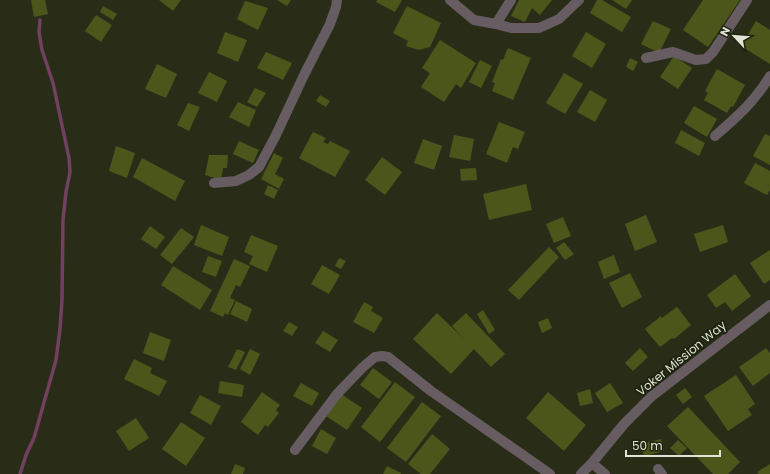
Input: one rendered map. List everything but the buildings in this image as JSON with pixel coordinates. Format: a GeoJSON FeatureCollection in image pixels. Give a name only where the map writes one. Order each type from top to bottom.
{"type":"FeatureCollection","features":[{"type":"Feature","properties":{"kind":"street"},"geometry":{"type":"LineString","coordinates":[[214,182],[236,181],[250,175],[259,167],[330,24],[337,0]]}},
{"type":"Feature","properties":{"kind":"street"},"geometry":{"type":"LineString","coordinates":[[450,0],[474,20],[511,28],[539,28],[559,19],[579,0]]}},
{"type":"Feature","properties":{"kind":"street"},"geometry":{"type":"LineString","coordinates":[[496,24],[511,0]]}},
{"type":"Feature","properties":{"kind":"street"},"geometry":{"type":"LineString","coordinates":[[646,58],[674,52],[696,60],[706,59],[714,52],[747,0]]}},
{"type":"Feature","properties":{"kind":"street"},"geometry":{"type":"LineString","coordinates":[[716,136],[738,117],[751,103],[770,76]]}},
{"type":"Feature","properties":{"kind":"street","name":"Voker Mission Way"},"geometry":{"type":"LineString","coordinates":[[581,474],[592,464],[624,424],[652,396],[770,305]]}},
{"type":"Feature","properties":{"kind":"street"},"geometry":{"type":"LineString","coordinates":[[295,450],[337,394],[363,367],[375,357],[382,356],[388,357],[431,391],[550,474]]}},
{"type":"Feature","properties":{"kind":"street"},"geometry":{"type":"LineString","coordinates":[[592,464],[605,474]]}},
{"type":"Feature","properties":{"kind":"waterway"},"geometry":{"type":"LineString","coordinates":[[20,474],[26,455],[34,438],[56,360],[62,299],[63,220],[70,172],[69,158],[53,83],[42,50],[39,32],[40,20]]}}]}
